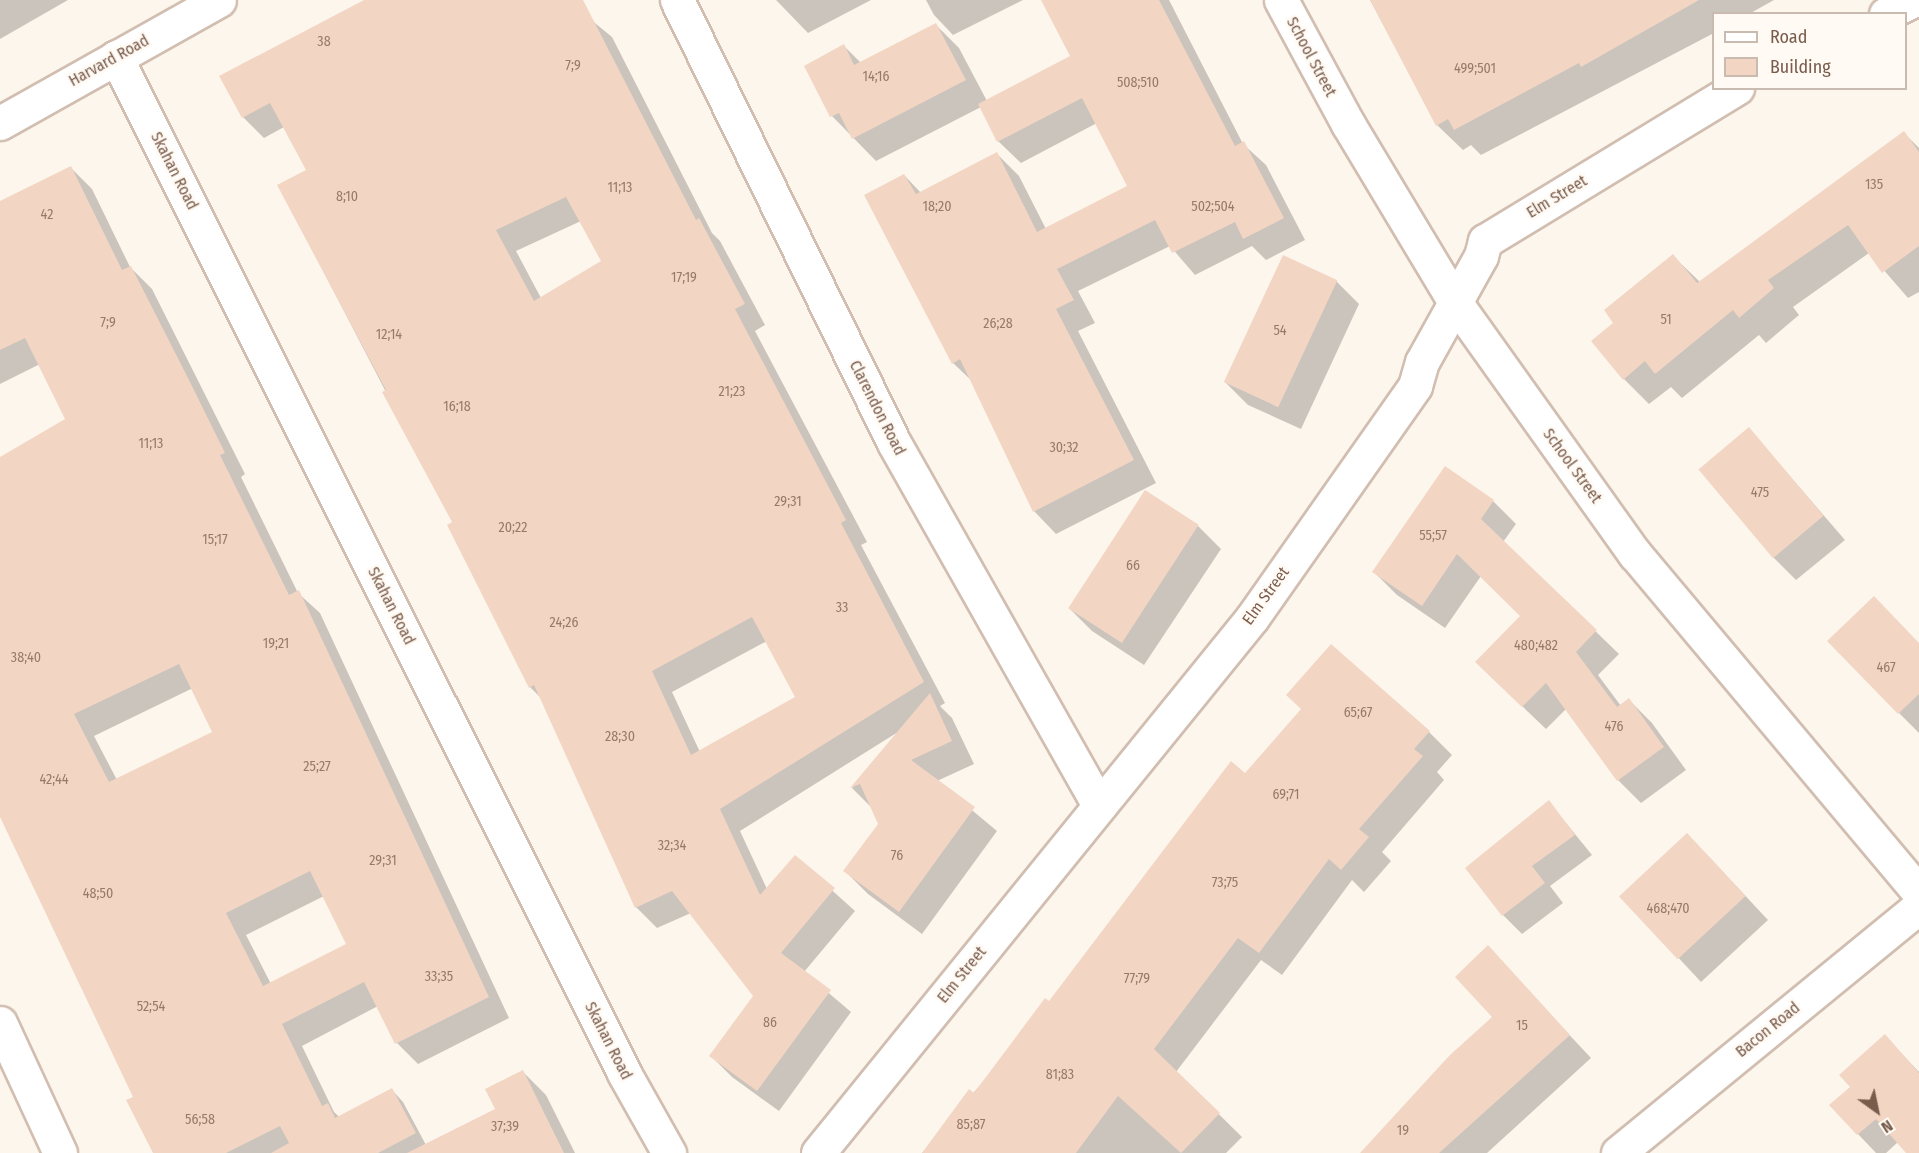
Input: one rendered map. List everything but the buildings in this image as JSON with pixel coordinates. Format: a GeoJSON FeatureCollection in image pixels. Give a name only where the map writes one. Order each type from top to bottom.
{"type":"FeatureCollection","features":[{"type":"Feature","properties":{"kind":"street","name":"Harvard Road"},"geometry":{"type":"LineString","coordinates":[[0,123],[219,0]]}},
{"type":"Feature","properties":{"kind":"street","name":"Clarendon Road"},"geometry":{"type":"LineString","coordinates":[[677,0],[894,443],[1099,806]]}},
{"type":"Feature","properties":{"kind":"street","name":"School Street"},"geometry":{"type":"LineString","coordinates":[[1281,0],[1348,124],[1455,303],[1635,554],[1919,893]]}},
{"type":"Feature","properties":{"kind":"street"},"geometry":{"type":"LineString","coordinates":[[1890,12],[1913,0]]}},
{"type":"Feature","properties":{"kind":"street","name":"Skahan Road"},"geometry":{"type":"LineString","coordinates":[[116,57],[619,1063],[669,1153]]}},
{"type":"Feature","properties":{"kind":"street","name":"Elm Street"},"geometry":{"type":"LineString","coordinates":[[819,1153],[1251,618],[1416,386],[1422,362],[1481,256],[1485,241],[1734,90]]}},
{"type":"Feature","properties":{"kind":"street","name":"Bacon Road"},"geometry":{"type":"LineString","coordinates":[[1618,1153],[1919,907]]}},
{"type":"Feature","properties":{"kind":"street"},"geometry":{"type":"LineString","coordinates":[[0,1023],[60,1153]]}}]}
